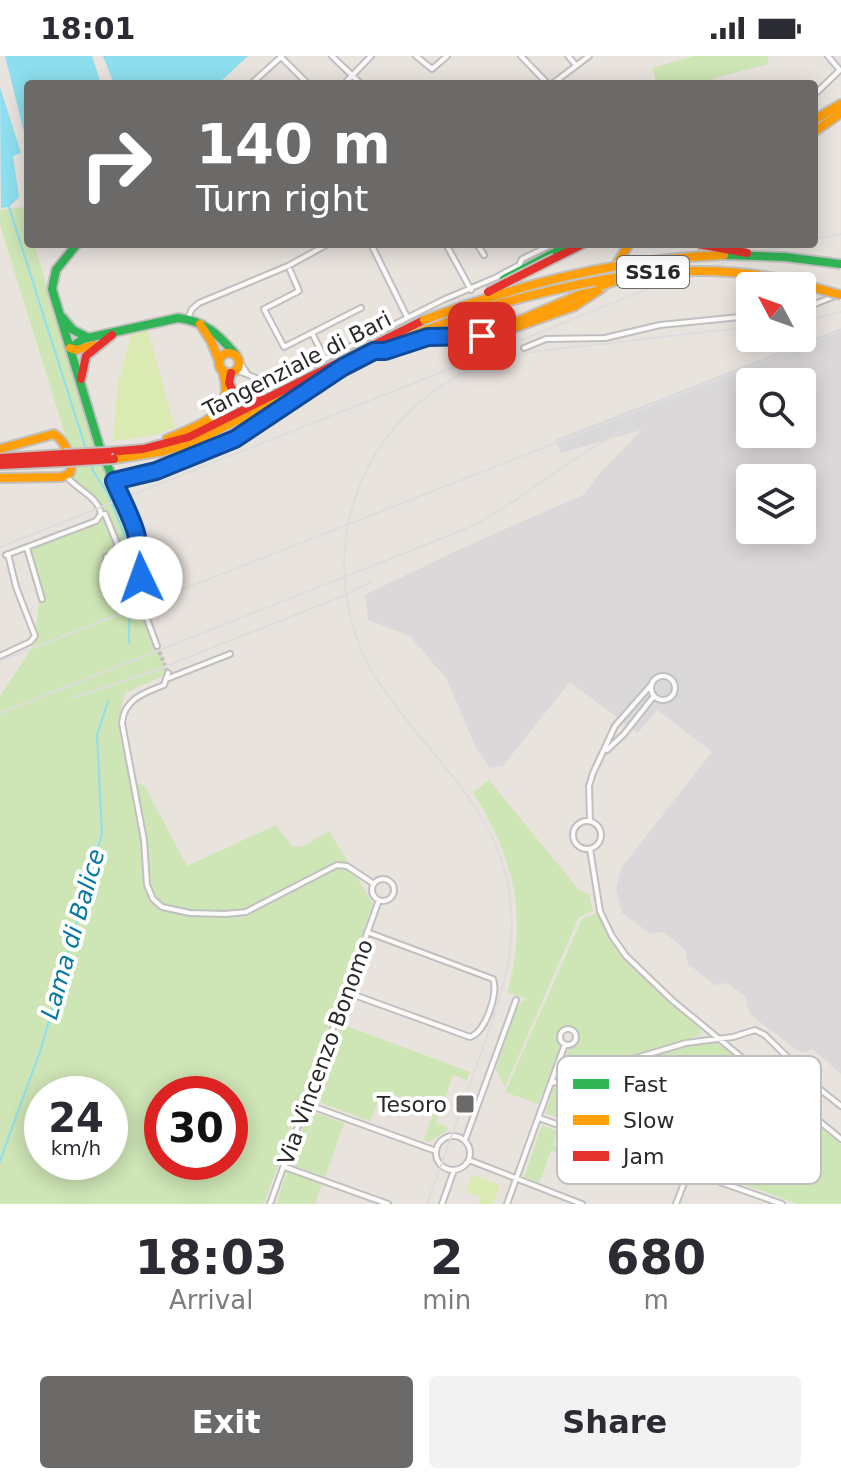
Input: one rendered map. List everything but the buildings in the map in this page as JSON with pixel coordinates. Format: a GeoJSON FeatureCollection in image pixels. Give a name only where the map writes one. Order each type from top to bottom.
{"type":"FeatureCollection","features":[{"type":"Feature","properties":{"kind":"main road"},"geometry":{"type":"LineString","coordinates":[[818,117],[841,103]]}},
{"type":"Feature","properties":{"kind":"main road"},"geometry":{"type":"LineString","coordinates":[[818,127],[841,112]]}},
{"type":"Feature","properties":{"kind":"main road"},"geometry":{"type":"LineString","coordinates":[[74,248],[56,270],[52,289],[100,448],[114,481],[156,471],[235,439],[343,367]]}},
{"type":"Feature","properties":{"kind":"main road"},"geometry":{"type":"LineString","coordinates":[[504,279],[563,248]]}},
{"type":"Feature","properties":{"kind":"main road"},"geometry":{"type":"LineString","coordinates":[[424,320],[510,283],[575,248]]}},
{"type":"Feature","properties":{"kind":"main road"},"geometry":{"type":"LineString","coordinates":[[374,351],[385,351],[428,337],[497,334],[575,306],[602,288],[627,248]]}},
{"type":"Feature","properties":{"kind":"main road"},"geometry":{"type":"LineString","coordinates":[[705,248],[740,249],[749,254]]}},
{"type":"Feature","properties":{"kind":"main road","name":"Tangenziale di Bari"},"geometry":{"type":"LineString","coordinates":[[0,465],[155,446],[189,437],[326,363],[424,320],[534,281],[579,270],[647,258],[749,254],[841,264]]}},
{"type":"Feature","properties":{"kind":"main road"},"geometry":{"type":"LineString","coordinates":[[492,313],[500,320],[516,322],[600,286],[654,271]]}},
{"type":"Feature","properties":{"kind":"main road","name":"Tangenziale di Bari"},"geometry":{"type":"LineString","coordinates":[[0,458],[114,459],[178,447],[207,437],[374,351],[467,313],[565,285],[654,271],[754,274],[841,294]]}},
{"type":"Feature","properties":{"kind":"main road"},"geometry":{"type":"LineString","coordinates":[[61,316],[73,330],[91,337]]}},
{"type":"Feature","properties":{"kind":"main road"},"geometry":{"type":"LineString","coordinates":[[70,348],[75,342],[156,319],[188,318],[216,333],[231,365],[231,388],[239,397],[249,400],[257,400],[326,363]]}},
{"type":"Feature","properties":{"kind":"main road"},"geometry":{"type":"LineString","coordinates":[[200,324],[231,365]]}},
{"type":"Feature","properties":{"kind":"main road"},"geometry":{"type":"LineString","coordinates":[[81,382],[86,356],[119,331]]}},
{"type":"Feature","properties":{"kind":"main road"},"geometry":{"type":"LineString","coordinates":[[70,348],[76,350],[101,342]]}},
{"type":"Feature","properties":{"kind":"main road"},"geometry":{"type":"LineString","coordinates":[[155,446],[194,429],[213,416],[225,395],[231,365]]}},
{"type":"Feature","properties":{"kind":"main road"},"geometry":{"type":"LineString","coordinates":[[0,449],[47,435],[59,436],[71,459],[72,468],[66,475],[0,478]]}},
{"type":"Feature","properties":{"kind":"street"},"geometry":{"type":"LineString","coordinates":[[332,56],[356,80]]}},
{"type":"Feature","properties":{"kind":"street"},"geometry":{"type":"LineString","coordinates":[[348,80],[371,56]]}},
{"type":"Feature","properties":{"kind":"street"},"geometry":{"type":"LineString","coordinates":[[416,56],[432,69],[447,56]]}},
{"type":"Feature","properties":{"kind":"street"},"geometry":{"type":"LineString","coordinates":[[521,56],[546,80]]}},
{"type":"Feature","properties":{"kind":"street"},"geometry":{"type":"LineString","coordinates":[[568,56],[576,65]]}},
{"type":"Feature","properties":{"kind":"street"},"geometry":{"type":"LineString","coordinates":[[555,80],[589,56]]}},
{"type":"Feature","properties":{"kind":"street"},"geometry":{"type":"LineString","coordinates":[[818,91],[840,71],[828,56]]}},
{"type":"Feature","properties":{"kind":"street"},"geometry":{"type":"LineString","coordinates":[[255,80],[281,57],[304,80]]}},
{"type":"Feature","properties":{"kind":"street"},"geometry":{"type":"LineString","coordinates":[[188,318],[199,303],[288,266],[321,248]]}},
{"type":"Feature","properties":{"kind":"street"},"geometry":{"type":"LineString","coordinates":[[373,248],[407,318]]}},
{"type":"Feature","properties":{"kind":"street"},"geometry":{"type":"LineString","coordinates":[[448,248],[471,290]]}},
{"type":"Feature","properties":{"kind":"street"},"geometry":{"type":"LineString","coordinates":[[480,248],[484,255]]}},
{"type":"Feature","properties":{"kind":"street"},"geometry":{"type":"LineString","coordinates":[[231,365],[257,380],[276,382],[326,363],[407,318],[519,265],[522,259],[545,248]]}},
{"type":"Feature","properties":{"kind":"street"},"geometry":{"type":"LineString","coordinates":[[290,270],[299,291],[264,309],[284,347],[361,308]]}},
{"type":"Feature","properties":{"kind":"street"},"geometry":{"type":"LineString","coordinates":[[816,304],[841,294]]}},
{"type":"Feature","properties":{"kind":"street"},"geometry":{"type":"LineString","coordinates":[[524,348],[546,339],[605,338],[660,325],[736,317]]}},
{"type":"Feature","properties":{"kind":"street"},"geometry":{"type":"LineString","coordinates":[[312,333],[326,363]]}},
{"type":"Feature","properties":{"kind":"street"},"geometry":{"type":"LineString","coordinates":[[231,365],[248,375]]}},
{"type":"Feature","properties":{"kind":"street"},"geometry":{"type":"LineString","coordinates":[[66,475],[96,501],[101,514],[105,514],[118,546],[114,554],[106,557]]}},
{"type":"Feature","properties":{"kind":"street"},"geometry":{"type":"LineString","coordinates":[[114,481],[136,525],[141,557],[142,601]]}},
{"type":"Feature","properties":{"kind":"street"},"geometry":{"type":"LineString","coordinates":[[0,656],[30,642],[35,636],[7,555],[96,521],[101,514]]}},
{"type":"Feature","properties":{"kind":"street"},"geometry":{"type":"LineString","coordinates":[[27,547],[42,599]]}},
{"type":"Feature","properties":{"kind":"street"},"geometry":{"type":"LineString","coordinates":[[144,611],[157,646]]}},
{"type":"Feature","properties":{"kind":"street"},"geometry":{"type":"LineString","coordinates":[[230,654],[168,676],[164,685],[135,697],[123,714],[122,723],[144,840],[147,885],[157,903],[174,911],[246,912],[337,865],[347,866],[374,884]]}},
{"type":"Feature","properties":{"kind":"street"},"geometry":{"type":"LineString","coordinates":[[590,821],[589,786],[615,726],[651,685],[661,676],[669,677],[675,684],[675,691],[668,699],[660,699],[654,696],[651,685]]}},
{"type":"Feature","properties":{"kind":"street"},"geometry":{"type":"LineString","coordinates":[[605,752],[624,734],[654,696]]}},
{"type":"Feature","properties":{"kind":"street"},"geometry":{"type":"LineString","coordinates":[[590,821],[597,825],[601,835],[599,843],[590,849],[577,845],[573,833],[577,825],[590,821]]}},
{"type":"Feature","properties":{"kind":"street"},"geometry":{"type":"LineString","coordinates":[[590,849],[596,897],[612,936],[626,956],[739,1056]]}},
{"type":"Feature","properties":{"kind":"street"},"geometry":{"type":"LineString","coordinates":[[380,879],[388,880],[394,889],[390,899],[379,900],[372,893],[374,884],[380,879]]}},
{"type":"Feature","properties":{"kind":"street","name":"Via Vincenzo Bonomo"},"geometry":{"type":"LineString","coordinates":[[270,1204],[379,900]]}},
{"type":"Feature","properties":{"kind":"street"},"geometry":{"type":"LineString","coordinates":[[346,992],[470,1037],[480,1032],[490,1008],[496,990],[490,976],[367,932]]}},
{"type":"Feature","properties":{"kind":"street"},"geometry":{"type":"LineString","coordinates":[[465,1140],[516,1000]]}},
{"type":"Feature","properties":{"kind":"street"},"geometry":{"type":"LineString","coordinates":[[563,1030],[574,1031],[576,1039],[573,1043],[565,1044],[560,1034],[563,1030]]}},
{"type":"Feature","properties":{"kind":"street"},"geometry":{"type":"LineString","coordinates":[[642,1056],[686,1043],[755,1030],[765,1035],[786,1056]]}},
{"type":"Feature","properties":{"kind":"street"},"geometry":{"type":"LineString","coordinates":[[561,1056],[565,1044]]}},
{"type":"Feature","properties":{"kind":"street"},"geometry":{"type":"LineString","coordinates":[[507,1204],[557,1068]]}},
{"type":"Feature","properties":{"kind":"street"},"geometry":{"type":"LineString","coordinates":[[552,1083],[557,1082]]}},
{"type":"Feature","properties":{"kind":"street"},"geometry":{"type":"LineString","coordinates":[[821,1090],[841,1106]]}},
{"type":"Feature","properties":{"kind":"street"},"geometry":{"type":"LineString","coordinates":[[306,1104],[436,1151]]}},
{"type":"Feature","properties":{"kind":"street"},"geometry":{"type":"LineString","coordinates":[[539,1118],[557,1124]]}},
{"type":"Feature","properties":{"kind":"street"},"geometry":{"type":"LineString","coordinates":[[821,1123],[841,1139]]}},
{"type":"Feature","properties":{"kind":"street"},"geometry":{"type":"LineString","coordinates":[[450,1135],[465,1140],[470,1149],[469,1160],[463,1167],[454,1170],[440,1164],[436,1151],[441,1141],[450,1135]]}},
{"type":"Feature","properties":{"kind":"street"},"geometry":{"type":"LineString","coordinates":[[469,1160],[582,1204]]}},
{"type":"Feature","properties":{"kind":"street"},"geometry":{"type":"LineString","coordinates":[[284,1166],[388,1204]]}},
{"type":"Feature","properties":{"kind":"street"},"geometry":{"type":"LineString","coordinates":[[442,1204],[454,1170]]}},
{"type":"Feature","properties":{"kind":"street"},"geometry":{"type":"LineString","coordinates":[[676,1204],[684,1184]]}},
{"type":"Feature","properties":{"kind":"street"},"geometry":{"type":"LineString","coordinates":[[727,1184],[782,1204]]}},
{"type":"Feature","properties":{"kind":"shaded area"},"geometry":{"type":"Polygon","coordinates":[[[841,328],[841,1074],[812,1049],[797,1050],[751,1015],[747,998],[727,983],[715,985],[688,964],[686,951],[664,932],[651,934],[622,913],[616,889],[621,868],[712,752],[657,710],[638,733],[570,682],[503,766],[490,768],[476,748],[447,679],[410,636],[368,620],[365,595],[585,494],[598,475],[642,430],[561,453],[555,440],[736,369],[736,448],[816,448],[816,368],[739,368],[780,352],[816,352],[816,338],[841,328]]]}},
{"type":"Feature","properties":{"kind":"green space"},"geometry":{"type":"Polygon","coordinates":[[[694,56],[767,56],[769,64],[714,80],[656,80],[652,68],[694,56]]]}},
{"type":"Feature","properties":{"kind":"green space"},"geometry":{"type":"Polygon","coordinates":[[[23,207],[24,248],[35,248],[100,461],[132,519],[139,543],[143,582],[141,606],[167,674],[125,693],[120,717],[121,739],[136,783],[144,785],[187,866],[276,825],[292,846],[302,847],[329,831],[373,904],[264,1204],[0,1204],[0,696],[34,645],[39,603],[25,548],[91,522],[100,514],[93,501],[73,485],[69,447],[0,225],[0,210],[23,207]]]}},
{"type":"Feature","properties":{"kind":"green space"},"geometry":{"type":"Polygon","coordinates":[[[147,327],[175,428],[151,436],[113,441],[118,382],[132,333],[147,327]]]}},
{"type":"Feature","properties":{"kind":"green space"},"geometry":{"type":"Polygon","coordinates":[[[489,780],[579,890],[589,894],[593,911],[579,917],[505,1087],[496,1070],[516,1008],[525,1000],[507,993],[517,939],[514,889],[508,864],[499,840],[473,793],[489,780]]]}},
{"type":"Feature","properties":{"kind":"green space"},"geometry":{"type":"Polygon","coordinates":[[[597,913],[632,967],[701,1030],[692,1039],[635,1056],[566,1056],[569,1047],[575,1045],[578,1039],[576,1029],[566,1026],[560,1029],[557,1037],[561,1045],[538,1104],[505,1092],[582,919],[597,913]]]}},
{"type":"Feature","properties":{"kind":"green space"},"geometry":{"type":"Polygon","coordinates":[[[341,1024],[470,1072],[467,1080],[453,1075],[436,1123],[448,1127],[447,1131],[429,1142],[424,1140],[433,1113],[381,1094],[370,1121],[313,1100],[341,1024]]]}},
{"type":"Feature","properties":{"kind":"green space"},"geometry":{"type":"Polygon","coordinates":[[[714,1042],[734,1056],[649,1056],[679,1047],[714,1042]]]}},
{"type":"Feature","properties":{"kind":"green space"},"geometry":{"type":"Polygon","coordinates":[[[557,1083],[557,1117],[545,1113],[557,1083]]]}},
{"type":"Feature","properties":{"kind":"green space"},"geometry":{"type":"Polygon","coordinates":[[[309,1111],[344,1123],[325,1177],[290,1164],[309,1111]]]}},
{"type":"Feature","properties":{"kind":"green space"},"geometry":{"type":"Polygon","coordinates":[[[542,1125],[557,1131],[553,1145],[557,1147],[557,1153],[551,1151],[539,1183],[524,1177],[542,1125]]]}},
{"type":"Feature","properties":{"kind":"green space"},"geometry":{"type":"Polygon","coordinates":[[[821,1127],[841,1144],[841,1204],[798,1204],[742,1184],[821,1184],[821,1127]]]}},
{"type":"Feature","properties":{"kind":"green space"},"geometry":{"type":"Polygon","coordinates":[[[287,1171],[322,1184],[315,1204],[276,1204],[287,1171]]]}},
{"type":"Feature","properties":{"kind":"green space"},"geometry":{"type":"Polygon","coordinates":[[[472,1175],[500,1185],[493,1204],[479,1204],[481,1197],[466,1192],[472,1175]]]}},
{"type":"Feature","properties":{"kind":"water"},"geometry":{"type":"Polygon","coordinates":[[[5,56],[92,56],[100,80],[24,80],[24,132],[5,56]]]}},
{"type":"Feature","properties":{"kind":"water"},"geometry":{"type":"Polygon","coordinates":[[[103,56],[248,56],[222,80],[112,80],[103,56]]]}},
{"type":"Feature","properties":{"kind":"water"},"geometry":{"type":"Polygon","coordinates":[[[0,87],[21,153],[13,156],[19,197],[9,207],[1,208],[0,87]]]}},
{"type":"Feature","properties":{"kind":"waterway","name":"Lama di Balice"},"geometry":{"type":"LineString","coordinates":[[9,207],[93,471],[108,494],[130,549],[129,643]]}},
{"type":"Feature","properties":{"kind":"waterway","name":"Lama di Balice"},"geometry":{"type":"LineString","coordinates":[[0,1161],[41,1049],[102,833],[97,735],[108,701]]}},
{"type":"Feature","properties":{"kind":"tunnel"},"geometry":{"type":"LineString","coordinates":[[157,646],[168,673]]}},
{"type":"Feature","properties":{"kind":"railway"},"geometry":{"type":"LineString","coordinates":[[818,238],[841,234]]}},
{"type":"Feature","properties":{"kind":"railway"},"geometry":{"type":"LineString","coordinates":[[495,351],[678,278],[776,248]]}},
{"type":"Feature","properties":{"kind":"railway"},"geometry":{"type":"LineString","coordinates":[[816,318],[841,312]]}},
{"type":"Feature","properties":{"kind":"railway"},"geometry":{"type":"LineString","coordinates":[[427,1204],[499,1002],[509,956],[511,909],[499,854],[486,826],[470,799],[390,699],[373,673],[356,635],[344,574],[347,532],[360,485],[388,435],[407,414],[428,395],[478,367],[541,351],[736,329]]}},
{"type":"Feature","properties":{"kind":"railway"},"geometry":{"type":"LineString","coordinates":[[0,661],[841,331]]}},
{"type":"Feature","properties":{"kind":"railway"},"geometry":{"type":"LineString","coordinates":[[0,547],[457,366]]}},
{"type":"Feature","properties":{"kind":"railway"},"geometry":{"type":"LineString","coordinates":[[0,713],[463,530],[628,429]]}},
{"type":"Feature","properties":{"kind":"railway"},"geometry":{"type":"LineString","coordinates":[[72,698],[156,670],[343,596],[372,581]]}},
{"type":"Feature","properties":{"kind":"traffic: fast"},"geometry":{"type":"LineString","coordinates":[[74,248],[56,270],[52,289],[100,448],[114,481],[196,455],[235,437],[272,414]]}},
{"type":"Feature","properties":{"kind":"traffic: fast"},"geometry":{"type":"LineString","coordinates":[[504,279],[563,248]]}},
{"type":"Feature","properties":{"kind":"traffic: fast"},"geometry":{"type":"LineString","coordinates":[[724,255],[785,257],[841,264]]}},
{"type":"Feature","properties":{"kind":"traffic: fast"},"geometry":{"type":"LineString","coordinates":[[62,317],[73,330],[87,337]]}},
{"type":"Feature","properties":{"kind":"traffic: fast"},"geometry":{"type":"LineString","coordinates":[[70,348],[83,339],[178,318],[211,330],[236,355]]}},
{"type":"Feature","properties":{"kind":"traffic: slow"},"geometry":{"type":"LineString","coordinates":[[818,118],[841,104]]}},
{"type":"Feature","properties":{"kind":"traffic: slow"},"geometry":{"type":"LineString","coordinates":[[818,129],[841,113]]}},
{"type":"Feature","properties":{"kind":"traffic: slow"},"geometry":{"type":"LineString","coordinates":[[388,350],[428,337],[497,334],[575,306],[602,288],[627,248]]}},
{"type":"Feature","properties":{"kind":"traffic: slow"},"geometry":{"type":"LineString","coordinates":[[424,320],[571,275],[684,257],[724,255]]}},
{"type":"Feature","properties":{"kind":"traffic: slow"},"geometry":{"type":"LineString","coordinates":[[467,313],[576,285],[651,273],[688,271],[763,276],[841,295]]}},
{"type":"Feature","properties":{"kind":"traffic: slow"},"geometry":{"type":"LineString","coordinates":[[600,286],[621,279]]}},
{"type":"Feature","properties":{"kind":"traffic: slow"},"geometry":{"type":"LineString","coordinates":[[492,313],[500,320],[516,322],[600,286]]}},
{"type":"Feature","properties":{"kind":"traffic: slow"},"geometry":{"type":"LineString","coordinates":[[114,459],[165,451],[194,442],[374,351],[467,313]]}},
{"type":"Feature","properties":{"kind":"traffic: slow"},"geometry":{"type":"LineString","coordinates":[[200,324],[219,361]]}},
{"type":"Feature","properties":{"kind":"traffic: slow"},"geometry":{"type":"LineString","coordinates":[[70,348],[76,350],[94,345]]}},
{"type":"Feature","properties":{"kind":"traffic: slow"},"geometry":{"type":"LineString","coordinates":[[229,353],[236,356],[239,363],[236,370],[229,373],[222,370],[219,363],[222,356],[229,353]]}},
{"type":"Feature","properties":{"kind":"traffic: slow"},"geometry":{"type":"LineString","coordinates":[[167,439],[204,422],[219,409],[226,390],[223,370]]}},
{"type":"Feature","properties":{"kind":"traffic: slow"},"geometry":{"type":"LineString","coordinates":[[272,414],[318,385]]}},
{"type":"Feature","properties":{"kind":"traffic: slow"},"geometry":{"type":"LineString","coordinates":[[0,449],[54,434],[62,441],[71,462],[70,473],[62,477],[0,478]]}},
{"type":"Feature","properties":{"kind":"traffic: jam"},"geometry":{"type":"LineString","coordinates":[[555,258],[575,248]]}},
{"type":"Feature","properties":{"kind":"traffic: jam"},"geometry":{"type":"LineString","coordinates":[[720,248],[747,253]]}},
{"type":"Feature","properties":{"kind":"traffic: jam"},"geometry":{"type":"LineString","coordinates":[[488,292],[555,258]]}},
{"type":"Feature","properties":{"kind":"traffic: jam"},"geometry":{"type":"LineString","coordinates":[[108,452],[143,449],[189,437],[424,320]]}},
{"type":"Feature","properties":{"kind":"traffic: jam"},"geometry":{"type":"LineString","coordinates":[[81,379],[86,356],[112,335]]}},
{"type":"Feature","properties":{"kind":"traffic: jam"},"geometry":{"type":"LineString","coordinates":[[231,373],[229,383],[237,395],[245,399],[260,398]]}},
{"type":"Feature","properties":{"kind":"traffic: jam"},"geometry":{"type":"LineString","coordinates":[[64,454],[108,452]]}},
{"type":"Feature","properties":{"kind":"traffic: jam"},"geometry":{"type":"LineString","coordinates":[[0,458],[64,454]]}},
{"type":"Feature","properties":{"kind":"traffic: jam"},"geometry":{"type":"LineString","coordinates":[[65,462],[114,459]]}},
{"type":"Feature","properties":{"kind":"traffic: jam"},"geometry":{"type":"LineString","coordinates":[[0,465],[65,462]]}},
{"type":"Feature","properties":{"kind":"place","name":"Tesoro"},"geometry":{"type":"Point","coordinates":[465,1104]}},
{"type":"Feature","properties":{"kind":"route"},"geometry":{"type":"LineString","coordinates":[[141,578],[140,541],[136,525],[114,481],[156,471],[235,439],[343,367],[374,351],[385,351],[428,337],[482,336]]}}]}
